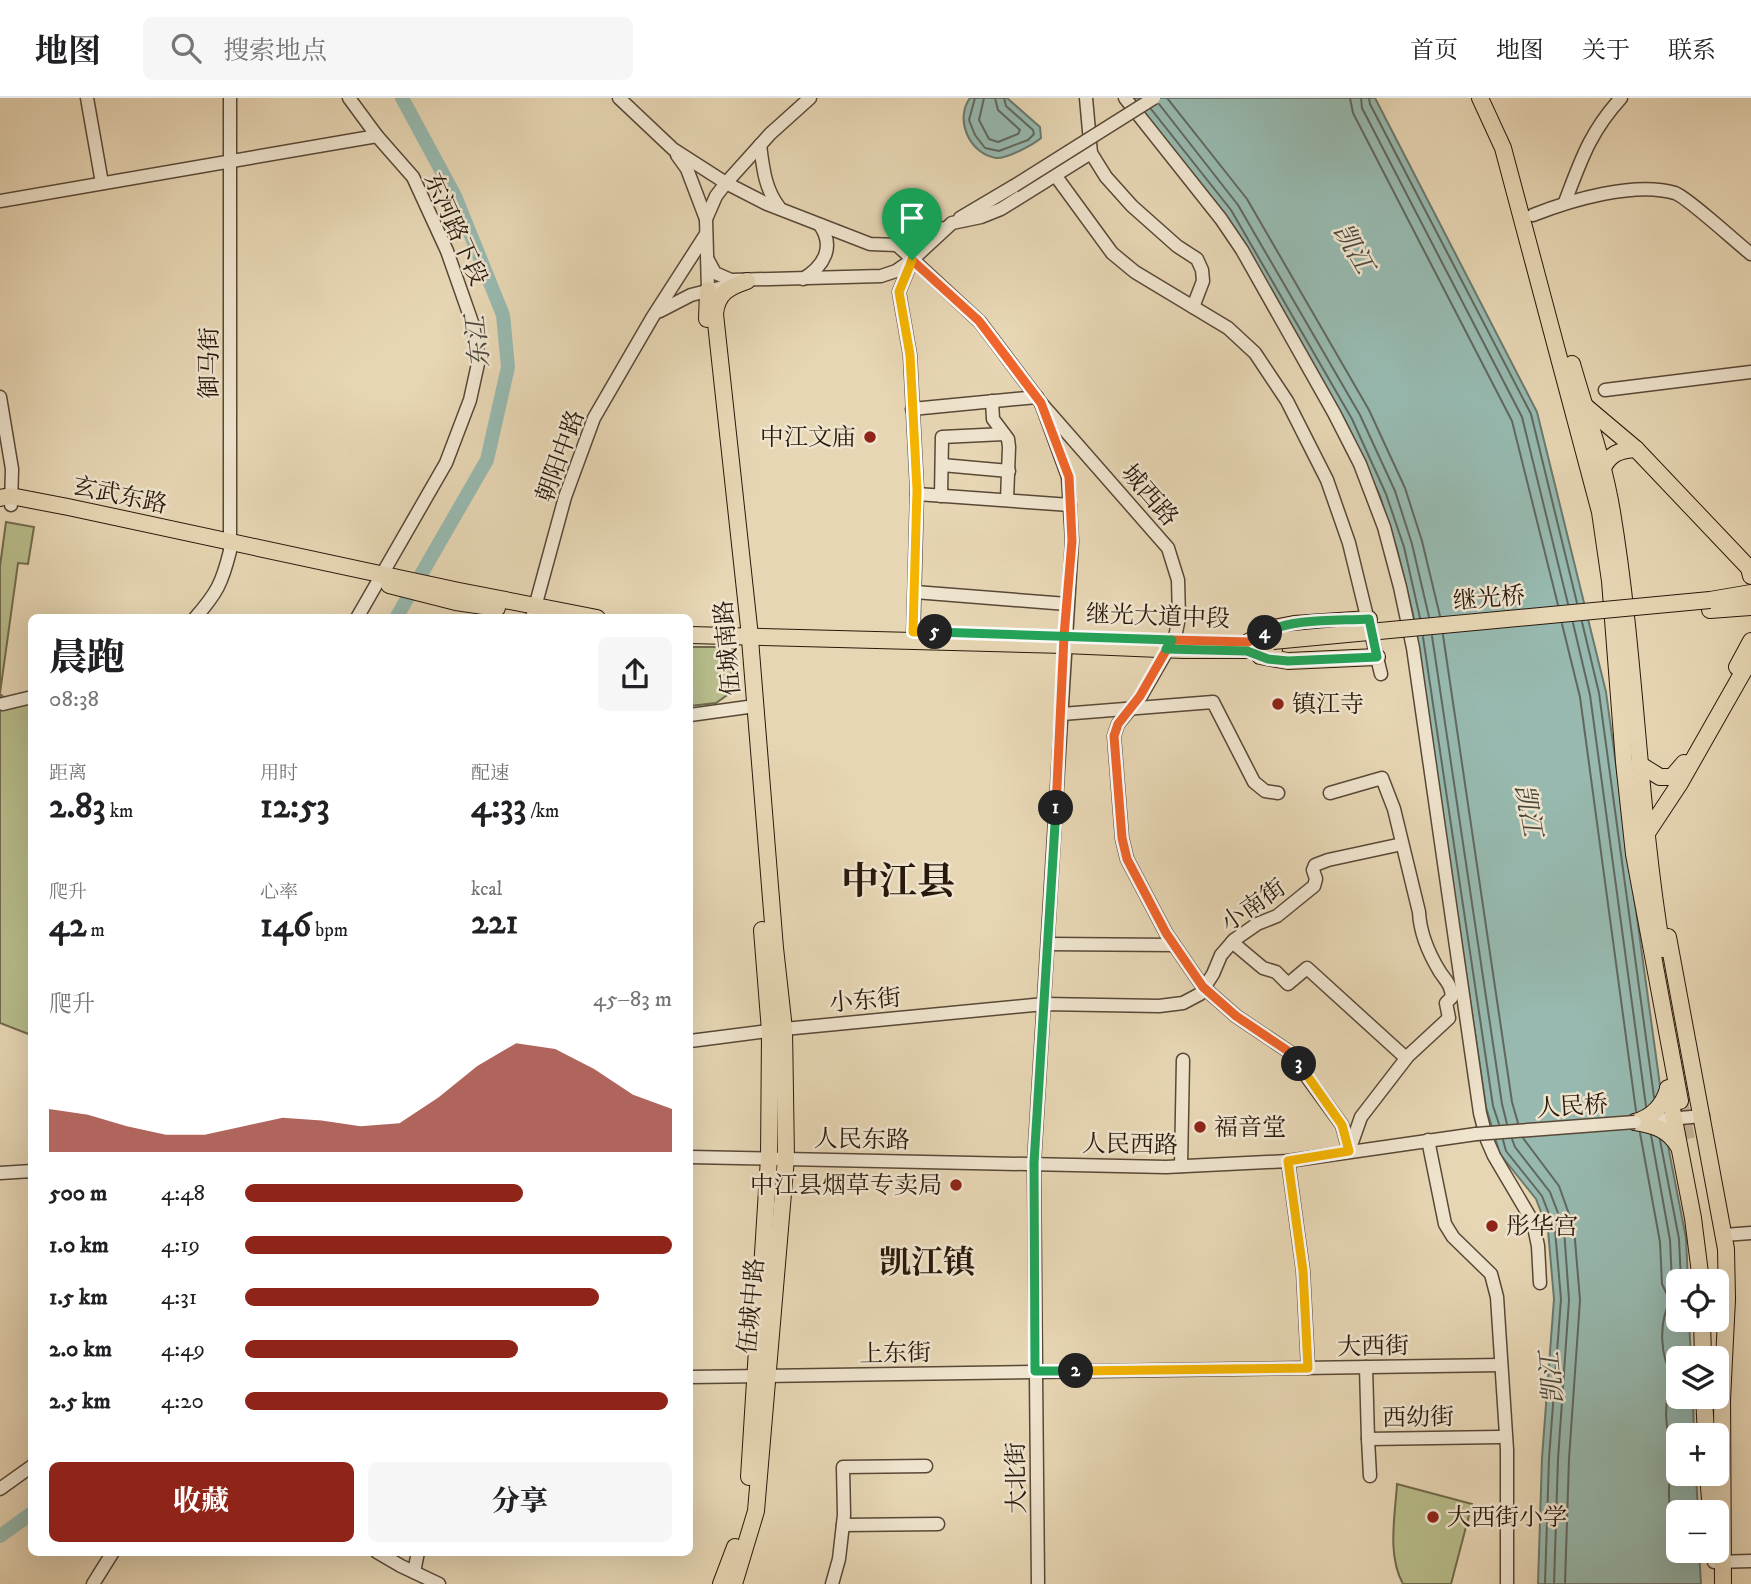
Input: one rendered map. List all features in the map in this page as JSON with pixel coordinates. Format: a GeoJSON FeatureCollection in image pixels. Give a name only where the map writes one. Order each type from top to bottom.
{"type":"FeatureCollection","features":[{"type":"Feature","properties":{"kind":"main road"},"geometry":{"type":"LineString","coordinates":[[1480,98],[1503,148],[1577,401],[1602,470],[1612,509],[1622,581],[1647,833]]}},
{"type":"Feature","properties":{"kind":"main road"},"geometry":{"type":"LineString","coordinates":[[1490,98],[1512,145],[1533,215],[1600,512],[1610,581],[1624,762],[1661,940],[1676,1096],[1672,1119],[1685,1142],[1719,1263],[1718,1346]]}},
{"type":"Feature","properties":{"kind":"main road","name":"伍城南路"},"geometry":{"type":"LineString","coordinates":[[747,281],[727,289],[719,297],[715,314],[773,934],[777,1030]]}},
{"type":"Feature","properties":{"kind":"main road","name":"伍城南路"},"geometry":{"type":"LineString","coordinates":[[708,290],[706,314],[744,632]]}},
{"type":"Feature","properties":{"kind":"main road"},"geometry":{"type":"LineString","coordinates":[[1577,401],[1636,449],[1749,568],[1749,603]]}},
{"type":"Feature","properties":{"kind":"main road"},"geometry":{"type":"LineString","coordinates":[[1577,401],[1641,447],[1751,562]]}},
{"type":"Feature","properties":{"kind":"main road"},"geometry":{"type":"LineString","coordinates":[[1602,470],[1612,455],[1636,449]]}},
{"type":"Feature","properties":{"kind":"main road","name":"玄武东路"},"geometry":{"type":"LineString","coordinates":[[5,502],[379,577],[533,612]]}},
{"type":"Feature","properties":{"kind":"main road","name":"继光桥"},"geometry":{"type":"LineString","coordinates":[[1248,647],[1749,603]]}},
{"type":"Feature","properties":{"kind":"main road"},"geometry":{"type":"LineString","coordinates":[[533,612],[554,614]]}},
{"type":"Feature","properties":{"kind":"main road"},"geometry":{"type":"LineString","coordinates":[[1369,619],[1273,628],[1248,647],[1268,659],[1288,661],[1377,657]]}},
{"type":"Feature","properties":{"kind":"main road","name":"继光大道中段"},"geometry":{"type":"LineString","coordinates":[[693,626],[744,632]]}},
{"type":"Feature","properties":{"kind":"main road","name":"继光大道中段"},"geometry":{"type":"LineString","coordinates":[[693,635],[744,632],[1248,647]]}},
{"type":"Feature","properties":{"kind":"main road"},"geometry":{"type":"LineString","coordinates":[[1639,764],[1660,777],[1672,777],[1679,771],[1751,641]]}},
{"type":"Feature","properties":{"kind":"main road"},"geometry":{"type":"LineString","coordinates":[[1676,1096],[1637,910],[1642,853],[1647,833],[1680,783],[1751,658]]}},
{"type":"Feature","properties":{"kind":"main road"},"geometry":{"type":"LineString","coordinates":[[1642,853],[1659,888],[1724,1235],[1727,1299],[1722,1346]]}},
{"type":"Feature","properties":{"kind":"main road","name":"伍城中路"},"geometry":{"type":"LineString","coordinates":[[734,1584],[756,1511],[769,1158],[777,1030]]}},
{"type":"Feature","properties":{"kind":"main road","name":"伍城中路"},"geometry":{"type":"LineString","coordinates":[[722,1584],[747,1511],[786,1158],[777,1030]]}},
{"type":"Feature","properties":{"kind":"main road"},"geometry":{"type":"LineString","coordinates":[[1635,1122],[1646,1118],[1676,1096]]}},
{"type":"Feature","properties":{"kind":"main road"},"geometry":{"type":"LineString","coordinates":[[1635,1122],[1657,1126],[1685,1142],[1702,1216],[1709,1269]]}},
{"type":"Feature","properties":{"kind":"main road"},"geometry":{"type":"LineString","coordinates":[[1685,1142],[1700,1269]]}},
{"type":"Feature","properties":{"kind":"main road"},"geometry":{"type":"LineString","coordinates":[[1716,1500],[1717,1409]]}},
{"type":"Feature","properties":{"kind":"main road"},"geometry":{"type":"LineString","coordinates":[[1714,1584],[1716,1563]]}},
{"type":"Feature","properties":{"kind":"main road"},"geometry":{"type":"LineString","coordinates":[[1718,1563],[1723,1584]]}},
{"type":"Feature","properties":{"kind":"street"},"geometry":{"type":"LineString","coordinates":[[87,98],[102,183]]}},
{"type":"Feature","properties":{"kind":"street","name":"御马街"},"geometry":{"type":"LineString","coordinates":[[198,614],[215,595],[224,577],[230,546],[230,98]]}},
{"type":"Feature","properties":{"kind":"street","name":"东河路下段"},"geometry":{"type":"LineString","coordinates":[[349,98],[377,136],[413,177],[441,238],[473,325],[479,359],[470,400],[446,463],[359,614]]}},
{"type":"Feature","properties":{"kind":"street"},"geometry":{"type":"LineString","coordinates":[[619,98],[673,149],[726,183],[781,209],[870,244],[897,245],[952,223],[1154,98]]}},
{"type":"Feature","properties":{"kind":"street"},"geometry":{"type":"LineString","coordinates":[[706,219],[716,196],[726,183],[810,98]]}},
{"type":"Feature","properties":{"kind":"street"},"geometry":{"type":"LineString","coordinates":[[1086,98],[1091,152],[1106,177],[1132,206],[1177,246],[1197,259],[1203,281],[1193,307]]}},
{"type":"Feature","properties":{"kind":"street"},"geometry":{"type":"LineString","coordinates":[[1125,98],[1196,186],[1242,250],[1334,413],[1360,464],[1384,527],[1413,648],[1480,1113],[1494,1156],[1533,1222],[1538,1246],[1539,1283]]}},
{"type":"Feature","properties":{"kind":"street"},"geometry":{"type":"LineString","coordinates":[[1565,202],[1587,144],[1604,116],[1620,98]]}},
{"type":"Feature","properties":{"kind":"street"},"geometry":{"type":"LineString","coordinates":[[0,201],[377,136]]}},
{"type":"Feature","properties":{"kind":"street"},"geometry":{"type":"LineString","coordinates":[[761,145],[767,185],[781,209]]}},
{"type":"Feature","properties":{"kind":"street"},"geometry":{"type":"LineString","coordinates":[[673,149],[687,169],[706,219],[708,290]]}},
{"type":"Feature","properties":{"kind":"street"},"geometry":{"type":"LineString","coordinates":[[652,318],[671,304],[708,290],[747,281],[881,276],[896,271],[952,223],[981,217],[1001,209],[1091,152]]}},
{"type":"Feature","properties":{"kind":"street"},"geometry":{"type":"LineString","coordinates":[[1055,175],[1112,253],[1135,272],[1228,328],[1255,353],[1287,401],[1327,480],[1349,543],[1381,674]]}},
{"type":"Feature","properties":{"kind":"street"},"geometry":{"type":"LineString","coordinates":[[1533,215],[1565,202],[1631,189],[1677,194],[1751,254]]}},
{"type":"Feature","properties":{"kind":"street"},"geometry":{"type":"LineString","coordinates":[[802,279],[818,267],[826,253],[827,238],[820,225]]}},
{"type":"Feature","properties":{"kind":"street","name":"朝阳中路"},"geometry":{"type":"LineString","coordinates":[[533,612],[565,497],[594,418],[652,318],[706,234]]}},
{"type":"Feature","properties":{"kind":"street","name":"城西路"},"geometry":{"type":"LineString","coordinates":[[897,245],[979,321],[1039,400],[1168,548],[1178,580],[1179,618],[1169,645],[1140,696],[1118,724],[1114,736],[1122,838],[1131,868],[1174,945],[1203,987],[1236,1016],[1288,1051],[1342,1125],[1349,1151]]}},
{"type":"Feature","properties":{"kind":"street"},"geometry":{"type":"LineString","coordinates":[[708,260],[715,273],[722,277],[747,281]]}},
{"type":"Feature","properties":{"kind":"street"},"geometry":{"type":"LineString","coordinates":[[912,260],[899,292],[910,355],[917,494],[913,636]]}},
{"type":"Feature","properties":{"kind":"street"},"geometry":{"type":"LineString","coordinates":[[1605,390],[1751,372]]}},
{"type":"Feature","properties":{"kind":"street"},"geometry":{"type":"LineString","coordinates":[[0,397],[12,469],[5,502]]}},
{"type":"Feature","properties":{"kind":"street"},"geometry":{"type":"LineString","coordinates":[[912,409],[992,401],[1039,400]]}},
{"type":"Feature","properties":{"kind":"street","name":"大北街"},"geometry":{"type":"LineString","coordinates":[[1038,1584],[1034,1163],[1072,541],[1069,477],[1039,400]]}},
{"type":"Feature","properties":{"kind":"street"},"geometry":{"type":"LineString","coordinates":[[992,401],[993,419],[1004,434],[1009,447],[1007,500]]}},
{"type":"Feature","properties":{"kind":"street"},"geometry":{"type":"LineString","coordinates":[[941,496],[942,437],[1004,434]]}},
{"type":"Feature","properties":{"kind":"street"},"geometry":{"type":"LineString","coordinates":[[942,465],[1009,471]]}},
{"type":"Feature","properties":{"kind":"street"},"geometry":{"type":"LineString","coordinates":[[917,494],[1070,505]]}},
{"type":"Feature","properties":{"kind":"street"},"geometry":{"type":"LineString","coordinates":[[915,592],[1067,604]]}},
{"type":"Feature","properties":{"kind":"street"},"geometry":{"type":"LineString","coordinates":[[3,704],[28,698]]}},
{"type":"Feature","properties":{"kind":"street"},"geometry":{"type":"LineString","coordinates":[[1062,713],[1213,702],[1254,782],[1265,791],[1278,793]]}},
{"type":"Feature","properties":{"kind":"street"},"geometry":{"type":"LineString","coordinates":[[693,715],[750,707]]}},
{"type":"Feature","properties":{"kind":"street"},"geometry":{"type":"LineString","coordinates":[[1330,793],[1382,778],[1394,809],[1419,912],[1420,927],[1440,971],[1451,986],[1452,997],[1446,1003],[1449,1018],[1406,1058],[1361,1117],[1349,1151]]}},
{"type":"Feature","properties":{"kind":"street","name":"小南街"},"geometry":{"type":"LineString","coordinates":[[1044,1004],[1159,1006],[1183,1003],[1200,994],[1221,955],[1232,942],[1257,924],[1277,916],[1314,886],[1315,865],[1402,844]]}},
{"type":"Feature","properties":{"kind":"street"},"geometry":{"type":"LineString","coordinates":[[1232,942],[1263,968],[1276,972],[1288,984],[1307,968],[1406,1058]]}},
{"type":"Feature","properties":{"kind":"street"},"geometry":{"type":"LineString","coordinates":[[1048,944],[1174,945]]}},
{"type":"Feature","properties":{"kind":"street","name":"小东街"},"geometry":{"type":"LineString","coordinates":[[693,1041],[1044,1004]]}},
{"type":"Feature","properties":{"kind":"street"},"geometry":{"type":"LineString","coordinates":[[1181,1166],[1183,1059]]}},
{"type":"Feature","properties":{"kind":"street","name":"人民桥"},"geometry":{"type":"LineString","coordinates":[[1476,1134],[1703,1116]]}},
{"type":"Feature","properties":{"kind":"street","name":"人民西路"},"geometry":{"type":"LineString","coordinates":[[1034,1163],[1181,1166],[1288,1161],[1476,1134]]}},
{"type":"Feature","properties":{"kind":"street"},"geometry":{"type":"LineString","coordinates":[[1428,1140],[1445,1224],[1453,1237],[1491,1274],[1497,1297],[1507,1450],[1507,1584]]}},
{"type":"Feature","properties":{"kind":"street","name":"人民东路"},"geometry":{"type":"LineString","coordinates":[[693,1157],[1034,1163]]}},
{"type":"Feature","properties":{"kind":"street"},"geometry":{"type":"LineString","coordinates":[[1288,1161],[1303,1271],[1308,1368]]}},
{"type":"Feature","properties":{"kind":"street"},"geometry":{"type":"LineString","coordinates":[[0,1172],[28,1171]]}},
{"type":"Feature","properties":{"kind":"street"},"geometry":{"type":"LineString","coordinates":[[1724,1235],[1751,1233]]}},
{"type":"Feature","properties":{"kind":"street"},"geometry":{"type":"LineString","coordinates":[[1499,1584],[1501,1365]]}},
{"type":"Feature","properties":{"kind":"street"},"geometry":{"type":"LineString","coordinates":[[1501,1365],[1515,1450],[1515,1584]]}},
{"type":"Feature","properties":{"kind":"street","name":"大西街"},"geometry":{"type":"LineString","coordinates":[[1035,1371],[1501,1365]]}},
{"type":"Feature","properties":{"kind":"street","name":"西幼街"},"geometry":{"type":"LineString","coordinates":[[1366,1367],[1368,1439],[1499,1437]]}},
{"type":"Feature","properties":{"kind":"street","name":"上东街"},"geometry":{"type":"LineString","coordinates":[[693,1377],[1035,1371]]}},
{"type":"Feature","properties":{"kind":"street"},"geometry":{"type":"LineString","coordinates":[[1368,1439],[1370,1476]]}},
{"type":"Feature","properties":{"kind":"street"},"geometry":{"type":"LineString","coordinates":[[832,1584],[839,1559],[843,1525],[843,1467],[926,1466]]}},
{"type":"Feature","properties":{"kind":"street"},"geometry":{"type":"LineString","coordinates":[[0,1489],[28,1468]]}},
{"type":"Feature","properties":{"kind":"street"},"geometry":{"type":"LineString","coordinates":[[843,1525],[938,1524]]}},
{"type":"Feature","properties":{"kind":"street"},"geometry":{"type":"LineString","coordinates":[[93,1584],[110,1556]]}},
{"type":"Feature","properties":{"kind":"street"},"geometry":{"type":"LineString","coordinates":[[384,1556],[435,1583]]}},
{"type":"Feature","properties":{"kind":"street"},"geometry":{"type":"LineString","coordinates":[[414,1572],[417,1556]]}},
{"type":"Feature","properties":{"kind":"street"},"geometry":{"type":"LineString","coordinates":[[1729,1558],[1751,1561]]}},
{"type":"Feature","properties":{"kind":"green space"},"geometry":{"type":"Polygon","coordinates":[[[6,522],[34,527],[28,564],[18,563],[0,693],[0,566],[6,522]]]}},
{"type":"Feature","properties":{"kind":"green space"},"geometry":{"type":"Polygon","coordinates":[[[693,647],[717,647],[730,660],[733,691],[716,703],[693,706],[693,647]]]}},
{"type":"Feature","properties":{"kind":"green space"},"geometry":{"type":"Polygon","coordinates":[[[0,694],[5,698],[28,694],[28,1034],[0,1023],[0,694]]]}},
{"type":"Feature","properties":{"kind":"green space"},"geometry":{"type":"Polygon","coordinates":[[[1397,1484],[1472,1504],[1451,1584],[1403,1584],[1395,1561],[1394,1548],[1397,1484]]]}},
{"type":"Feature","properties":{"kind":"water"},"geometry":{"type":"Polygon","coordinates":[[[970,98],[1007,98],[1040,127],[1041,138],[1006,156],[996,158],[987,155],[972,143],[964,126],[965,107],[970,98]]]}},
{"type":"Feature","properties":{"kind":"water","name":"凯江"},"geometry":{"type":"Polygon","coordinates":[[[1132,98],[1375,98],[1537,412],[1606,692],[1669,1151],[1686,1238],[1687,1269],[1666,1269],[1666,1332],[1690,1332],[1690,1346],[1666,1346],[1666,1409],[1693,1409],[1694,1423],[1666,1423],[1666,1486],[1697,1486],[1697,1500],[1666,1500],[1666,1563],[1700,1563],[1701,1584],[1538,1584],[1542,1458],[1554,1299],[1548,1230],[1536,1199],[1500,1154],[1486,1107],[1413,614],[1380,496],[1346,422],[1225,214],[1132,98]]]}},
{"type":"Feature","properties":{"kind":"waterway","name":"东江"},"geometry":{"type":"LineString","coordinates":[[398,614],[487,460],[508,367],[503,315],[455,196],[402,98]]}},
{"type":"Feature","properties":{"kind":"waterway","name":"东江"},"geometry":{"type":"LineString","coordinates":[[0,1536],[28,1516]]}},
{"type":"Feature","properties":{"kind":"tunnel"},"geometry":{"type":"LineString","coordinates":[[1680,1101],[1687,1139]]}},
{"type":"Feature","properties":{"kind":"place","name":"中江文庙"},"geometry":{"type":"Point","coordinates":[870,437]}},
{"type":"Feature","properties":{"kind":"place","name":"镇江寺"},"geometry":{"type":"Point","coordinates":[1278,704]}},
{"type":"Feature","properties":{"kind":"place","name":"福音堂"},"geometry":{"type":"Point","coordinates":[1200,1127]}},
{"type":"Feature","properties":{"kind":"place","name":"中江县烟草专卖局"},"geometry":{"type":"Point","coordinates":[956,1185]}},
{"type":"Feature","properties":{"kind":"place","name":"彤华宫"},"geometry":{"type":"Point","coordinates":[1492,1226]}},
{"type":"Feature","properties":{"kind":"place","name":"大西街小学"},"geometry":{"type":"Point","coordinates":[1433,1517]}},
{"type":"Feature","properties":{"kind":"district","name":"中江县"},"geometry":{"type":"Point","coordinates":[898,881]}},
{"type":"Feature","properties":{"kind":"district","name":"凯江镇"},"geometry":{"type":"Point","coordinates":[927,1262]}},
{"type":"Feature","properties":{"kind":"route"},"geometry":{"type":"LineString","coordinates":[[912,260],[899,292],[910,355],[917,490],[913,632],[1064,636],[1172,640],[1166,649],[1247,651],[1268,659],[1288,661],[1377,657],[1369,619],[1294,624],[1273,628],[1248,642],[1172,640],[1166,649],[1160,659],[1140,696],[1118,724],[1114,736],[1122,838],[1127,859],[1166,933],[1203,987],[1236,1016],[1288,1051],[1342,1125],[1349,1151],[1288,1161],[1303,1271],[1308,1368],[1035,1371],[1034,1163],[1062,713],[1064,636],[1072,541],[1069,477],[1041,403],[979,321],[912,260]]}}]}
